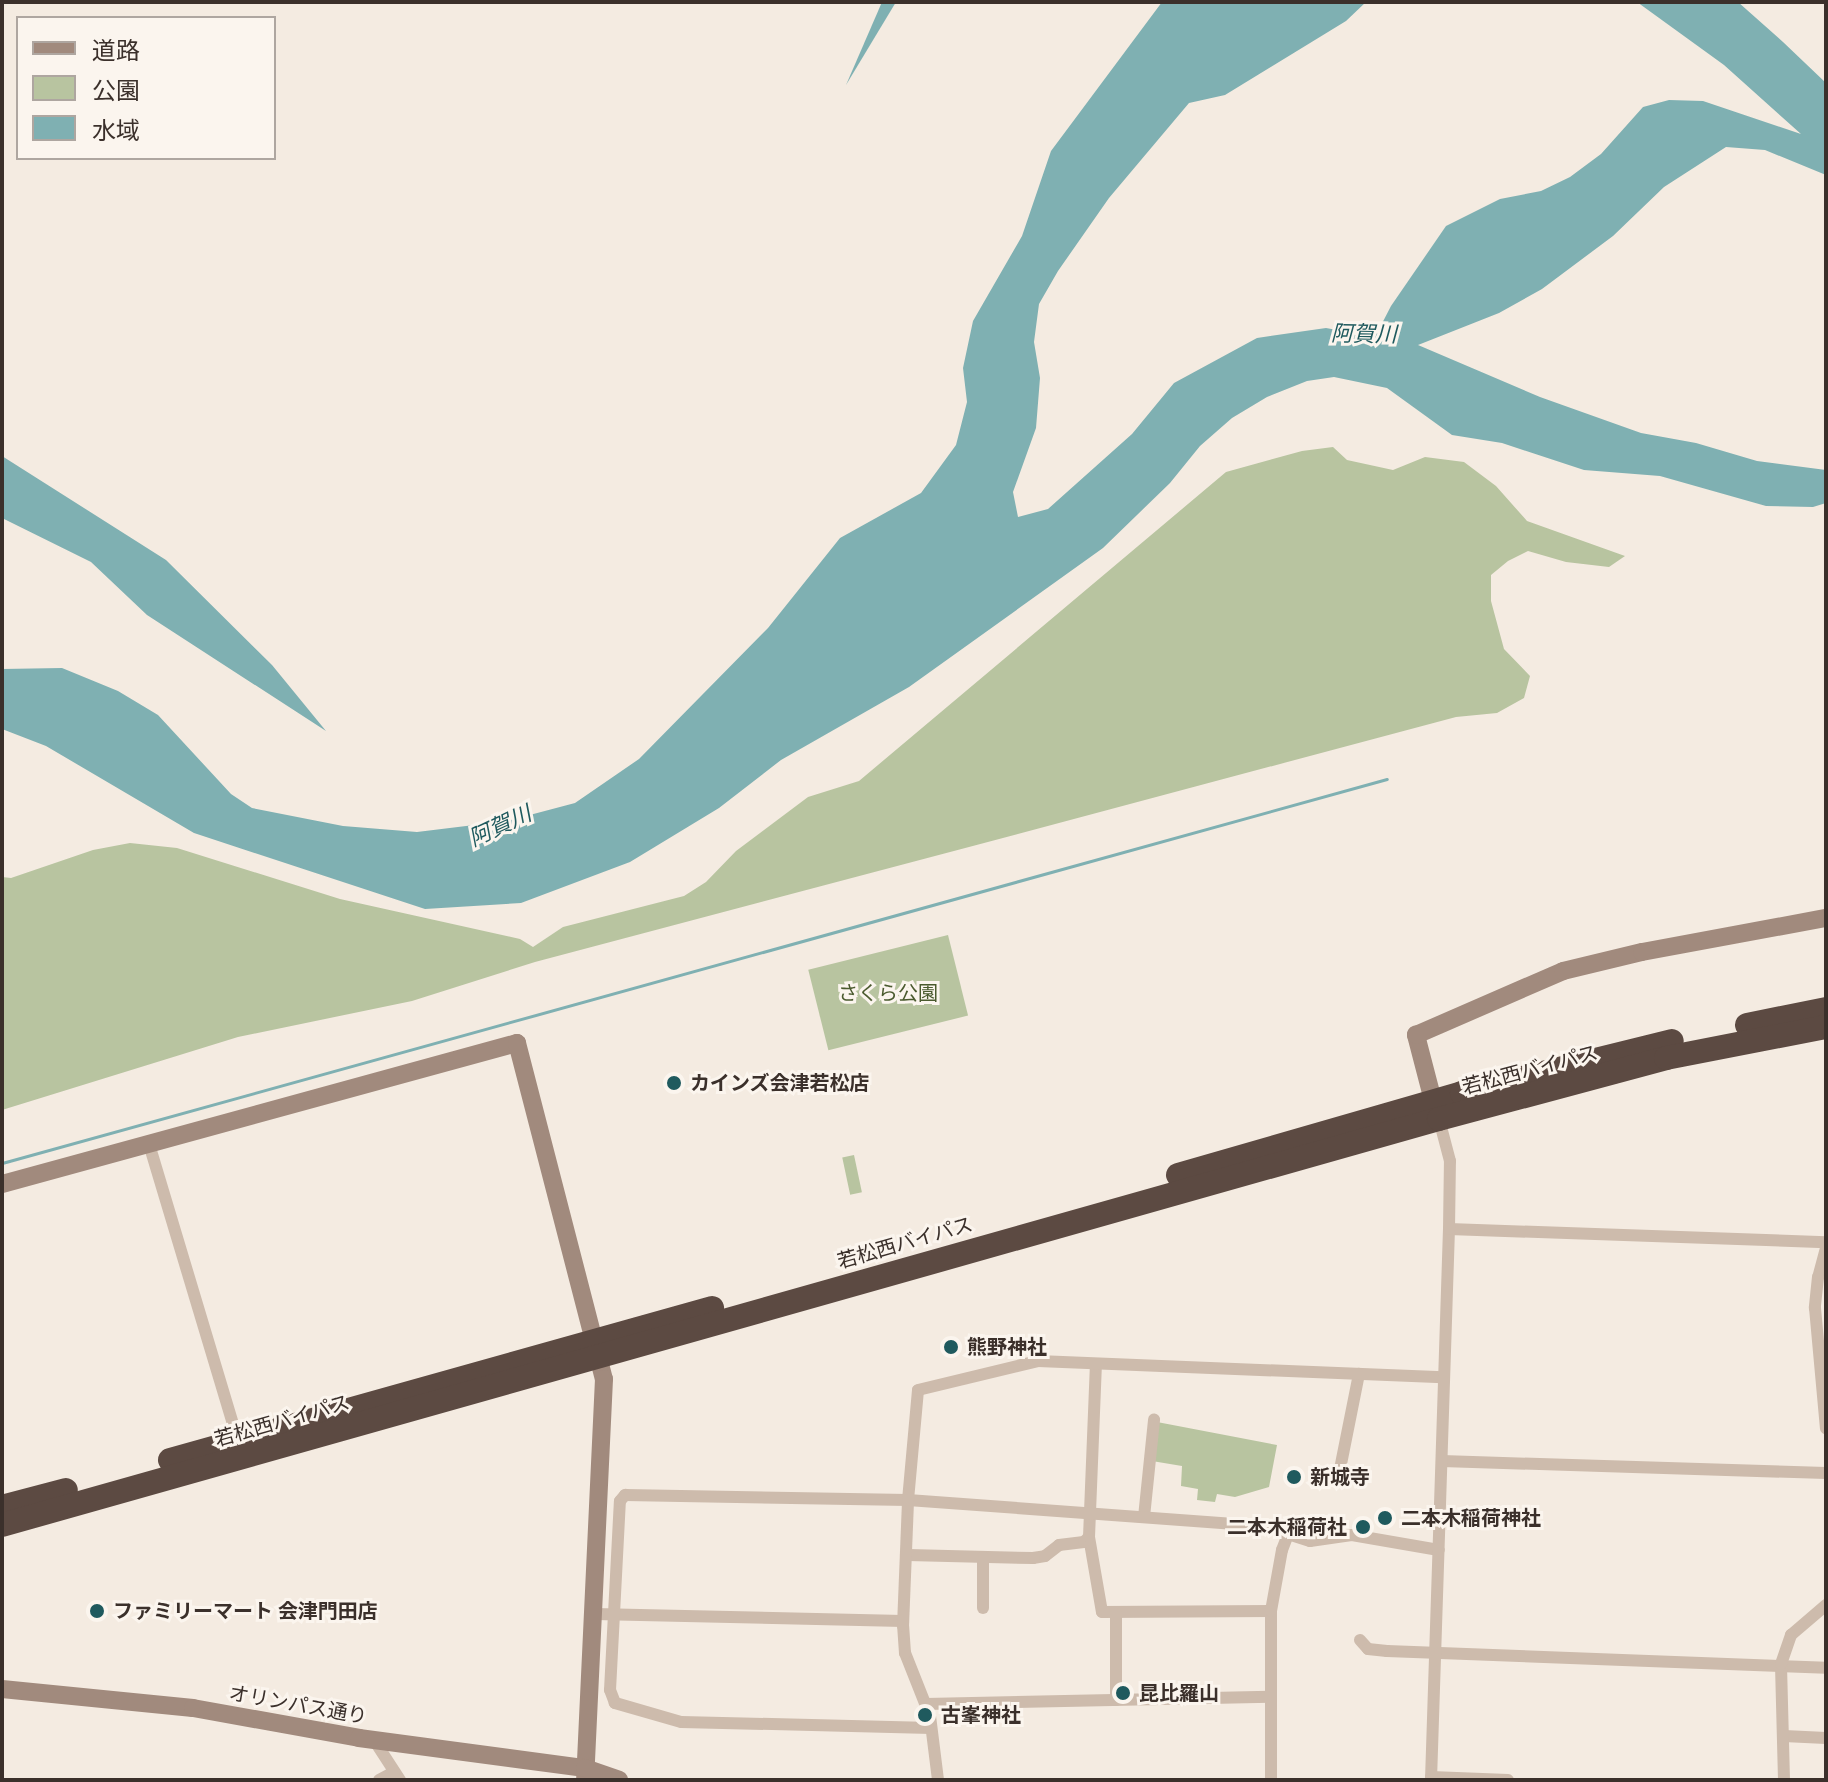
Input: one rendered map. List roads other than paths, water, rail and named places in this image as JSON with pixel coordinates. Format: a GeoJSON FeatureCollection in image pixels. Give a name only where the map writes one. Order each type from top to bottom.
{"type":"FeatureCollection","features":[{"type":"Feature","properties":{"kind":"highway","name":"若松西バイパス"},"geometry":{"type":"LineString","coordinates":[[2,1507],[238,1441],[875,1276],[1436,1110],[1593,1058],[1826,1009]]}},
{"type":"Feature","properties":{"kind":"highway","name":"若松西バイパス"},"geometry":{"type":"LineString","coordinates":[[1436,1110],[1666,1058],[1826,1027]]}},
{"type":"Feature","properties":{"kind":"highway","name":"若松西バイパス"},"geometry":{"type":"LineString","coordinates":[[2,1525],[598,1350]]}},
{"type":"Feature","properties":{"kind":"street"},"geometry":{"type":"LineString","coordinates":[[1508,1780],[1431,1779],[1450,1161],[1416,1035],[1563,971],[1642,952],[1826,918]]}},
{"type":"Feature","properties":{"kind":"street"},"geometry":{"type":"LineString","coordinates":[[2,1184],[517,1043],[604,1379],[585,1774]]}},
{"type":"Feature","properties":{"kind":"street"},"geometry":{"type":"LineString","coordinates":[[149,1144],[238,1441]]}},
{"type":"Feature","properties":{"kind":"street"},"geometry":{"type":"LineString","coordinates":[[1449,1229],[1826,1242]]}},
{"type":"Feature","properties":{"kind":"street"},"geometry":{"type":"LineString","coordinates":[[1826,1248],[1818,1277],[1815,1308],[1826,1429]]}},
{"type":"Feature","properties":{"kind":"street"},"geometry":{"type":"LineString","coordinates":[[938,1780],[926,1704],[905,1653],[903,1621],[908,1500],[918,1390],[1038,1361],[1443,1377]]}},
{"type":"Feature","properties":{"kind":"street"},"geometry":{"type":"LineString","coordinates":[[1096,1365],[1089,1537],[1102,1612],[1271,1611]]}},
{"type":"Feature","properties":{"kind":"street"},"geometry":{"type":"LineString","coordinates":[[1340,1469],[1359,1374]]}},
{"type":"Feature","properties":{"kind":"street"},"geometry":{"type":"LineString","coordinates":[[1144,1517],[1154,1420]]}},
{"type":"Feature","properties":{"kind":"street"},"geometry":{"type":"LineString","coordinates":[[1442,1461],[1826,1473]]}},
{"type":"Feature","properties":{"kind":"street"},"geometry":{"type":"LineString","coordinates":[[931,1728],[714,1724],[640,1713],[615,1703],[610,1690],[620,1501],[625,1495],[908,1500],[1279,1527],[1288,1534],[1310,1541],[1352,1535],[1439,1550]]}},
{"type":"Feature","properties":{"kind":"street"},"geometry":{"type":"LineString","coordinates":[[1271,1780],[1271,1611],[1282,1550],[1288,1534]]}},
{"type":"Feature","properties":{"kind":"street"},"geometry":{"type":"LineString","coordinates":[[908,1555],[1045,1556],[1059,1545],[1084,1542],[1089,1537]]}},
{"type":"Feature","properties":{"kind":"street"},"geometry":{"type":"LineString","coordinates":[[983,1557],[983,1608]]}},
{"type":"Feature","properties":{"kind":"street"},"geometry":{"type":"LineString","coordinates":[[1784,1780],[1781,1664],[1791,1635],[1826,1605]]}},
{"type":"Feature","properties":{"kind":"street"},"geometry":{"type":"LineString","coordinates":[[595,1614],[903,1621]]}},
{"type":"Feature","properties":{"kind":"street"},"geometry":{"type":"LineString","coordinates":[[1116,1614],[1116,1700]]}},
{"type":"Feature","properties":{"kind":"street"},"geometry":{"type":"LineString","coordinates":[[1360,1640],[1368,1649],[1826,1668]]}},
{"type":"Feature","properties":{"kind":"street","name":"オリンパス通り"},"geometry":{"type":"LineString","coordinates":[[2,1689],[193,1708],[619,1780]]}},
{"type":"Feature","properties":{"kind":"street"},"geometry":{"type":"LineString","coordinates":[[926,1704],[1270,1697]]}},
{"type":"Feature","properties":{"kind":"street"},"geometry":{"type":"LineString","coordinates":[[1784,1736],[1826,1738]]}},
{"type":"Feature","properties":{"kind":"street"},"geometry":{"type":"LineString","coordinates":[[374,1740],[397,1776],[379,1780]]}},
{"type":"Feature","properties":{"kind":"water"},"geometry":{"type":"Polygon","coordinates":[[[882,2],[896,2],[846,85],[882,2]]]}},
{"type":"Feature","properties":{"kind":"water","name":"阿賀川"},"geometry":{"type":"Polygon","coordinates":[[[1162,2],[1366,2],[1346,21],[1225,95],[1189,103],[1109,198],[1058,271],[1039,304],[1034,342],[1040,378],[1036,428],[1013,492],[1018,517],[1048,509],[1132,434],[1174,383],[1257,338],[1326,328],[1375,337],[1391,306],[1446,226],[1500,199],[1541,191],[1570,177],[1601,154],[1643,107],[1669,100],[1703,101],[1801,134],[1724,65],[1637,2],[1738,2],[1783,42],[1826,83],[1826,175],[1765,150],[1726,147],[1664,187],[1613,236],[1542,289],[1499,313],[1418,345],[1540,397],[1641,433],[1696,443],[1757,461],[1826,470],[1826,503],[1813,507],[1766,506],[1660,476],[1584,470],[1502,443],[1452,435],[1387,388],[1334,377],[1307,381],[1267,397],[1232,418],[1200,446],[1170,483],[1103,548],[909,687],[781,760],[719,808],[630,862],[521,903],[425,909],[194,833],[46,746],[2,729],[2,669],[62,668],[118,691],[158,715],[231,794],[252,808],[343,826],[417,832],[507,821],[575,803],[639,759],[768,628],[840,538],[921,493],[956,445],[967,402],[963,368],[973,321],[1022,236],[1051,151],[1162,2]]]}},
{"type":"Feature","properties":{"kind":"water"},"geometry":{"type":"Polygon","coordinates":[[[2,456],[166,560],[272,665],[326,731],[147,615],[91,562],[2,518],[2,456]]]}},
{"type":"Feature","properties":{"kind":"waterway"},"geometry":{"type":"LineString","coordinates":[[2,1163],[1387,779]]}},
{"type":"Feature","properties":{"kind":"place","name":"カインズ会津若松店"},"geometry":{"type":"Point","coordinates":[674,1083]}},
{"type":"Feature","properties":{"kind":"place","name":"熊野神社"},"geometry":{"type":"Point","coordinates":[951,1347]}},
{"type":"Feature","properties":{"kind":"place","name":"新城寺"},"geometry":{"type":"Point","coordinates":[1294,1477]}},
{"type":"Feature","properties":{"kind":"place","name":"二本木稲荷神社"},"geometry":{"type":"Point","coordinates":[1385,1518]}},
{"type":"Feature","properties":{"kind":"place","name":"二本木稲荷社"},"geometry":{"type":"Point","coordinates":[1363,1527]}},
{"type":"Feature","properties":{"kind":"place","name":"ファミリーマート 会津門田店"},"geometry":{"type":"Point","coordinates":[97,1611]}},
{"type":"Feature","properties":{"kind":"place","name":"昆比羅山"},"geometry":{"type":"Point","coordinates":[1123,1693]}},
{"type":"Feature","properties":{"kind":"place","name":"古峯神社"},"geometry":{"type":"Point","coordinates":[925,1715]}},
{"type":"Feature","properties":{"kind":"park label","name":"さくら公園"},"geometry":{"type":"Point","coordinates":[888,993]}}]}
